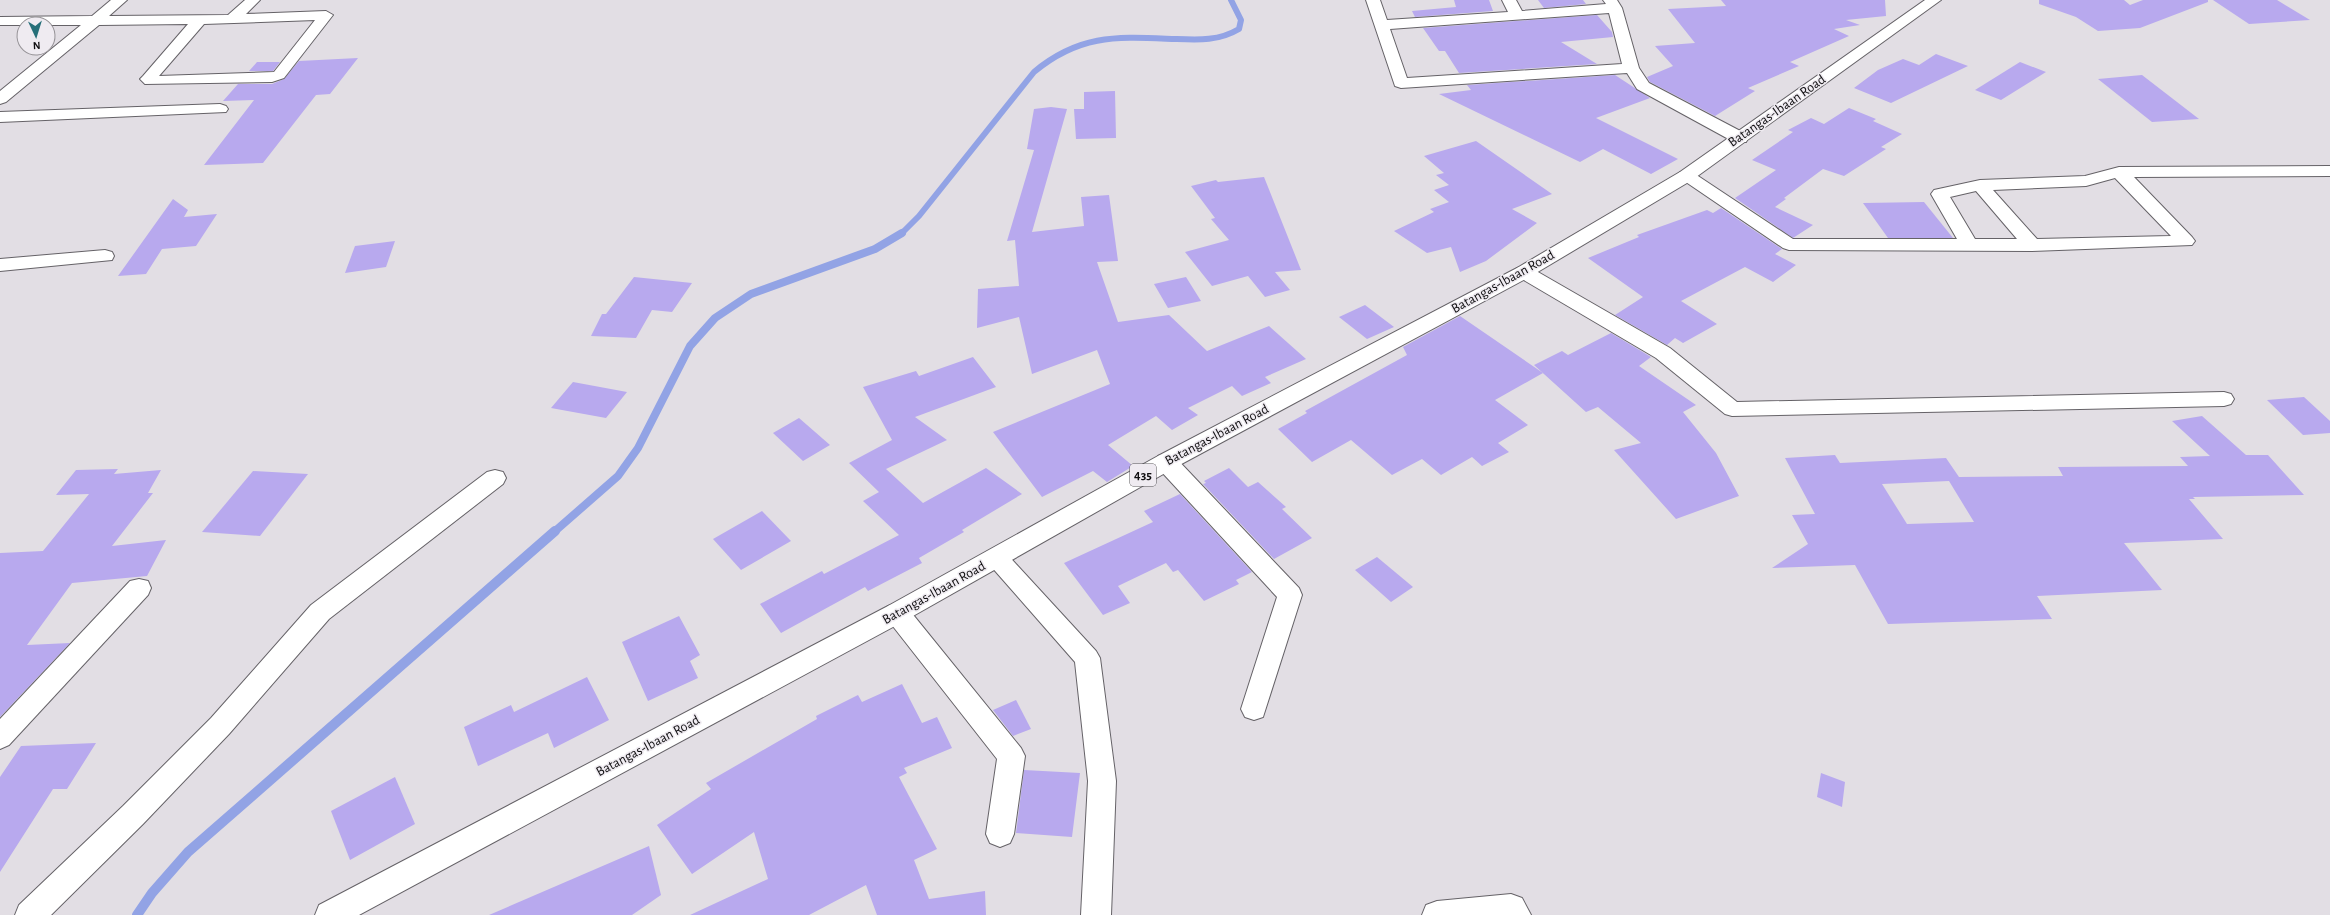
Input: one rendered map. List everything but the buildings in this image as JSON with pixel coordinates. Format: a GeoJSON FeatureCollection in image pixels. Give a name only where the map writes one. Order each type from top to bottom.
{"type":"FeatureCollection","features":[{"type":"Feature","properties":{"kind":"street"},"geometry":{"type":"LineString","coordinates":[[3,94],[120,0]]}},
{"type":"Feature","properties":{"kind":"street"},"geometry":{"type":"LineString","coordinates":[[232,19],[252,0]]}},
{"type":"Feature","properties":{"kind":"street"},"geometry":{"type":"LineString","coordinates":[[1373,0],[1402,83],[1631,68]]}},
{"type":"Feature","properties":{"kind":"street"},"geometry":{"type":"LineString","coordinates":[[1509,0],[1517,16]]}},
{"type":"Feature","properties":{"kind":"street","name":"Batangas-Ibaan Road"},"geometry":{"type":"LineString","coordinates":[[330,915],[897,613],[1166,462],[1524,272],[1686,176],[1934,0]]}},
{"type":"Feature","properties":{"kind":"street"},"geometry":{"type":"LineString","coordinates":[[1381,25],[1517,16],[1612,4],[1631,68],[1643,86],[1740,138]]}},
{"type":"Feature","properties":{"kind":"street"},"geometry":{"type":"LineString","coordinates":[[0,22],[200,20],[326,15],[279,75],[272,77],[150,81],[148,79],[200,20]]}},
{"type":"Feature","properties":{"kind":"street"},"geometry":{"type":"LineString","coordinates":[[0,117],[220,109]]}},
{"type":"Feature","properties":{"kind":"street"},"geometry":{"type":"LineString","coordinates":[[1969,245],[1940,194],[1980,186],[2086,181],[2119,172],[2330,171]]}},
{"type":"Feature","properties":{"kind":"street"},"geometry":{"type":"LineString","coordinates":[[1686,176],[1789,244],[2032,245],[2186,241],[2119,172]]}},
{"type":"Feature","properties":{"kind":"street"},"geometry":{"type":"LineString","coordinates":[[1980,186],[2032,245]]}},
{"type":"Feature","properties":{"kind":"street"},"geometry":{"type":"LineString","coordinates":[[0,265],[105,256]]}},
{"type":"Feature","properties":{"kind":"street"},"geometry":{"type":"LineString","coordinates":[[1524,272],[1663,353],[1732,409],[2224,399]]}},
{"type":"Feature","properties":{"kind":"street"},"geometry":{"type":"LineString","coordinates":[[1166,462],[1290,595],[1254,709]]}},
{"type":"Feature","properties":{"kind":"street"},"geometry":{"type":"LineString","coordinates":[[30,915],[133,816],[220,726],[320,612],[495,478]]}},
{"type":"Feature","properties":{"kind":"street"},"geometry":{"type":"LineString","coordinates":[[996,558],[1087,658],[1102,781],[1096,915]]}},
{"type":"Feature","properties":{"kind":"street"},"geometry":{"type":"LineString","coordinates":[[0,737],[139,588]]}},
{"type":"Feature","properties":{"kind":"street"},"geometry":{"type":"LineString","coordinates":[[897,613],[1011,756],[1000,834]]}},
{"type":"Feature","properties":{"kind":"street"},"geometry":{"type":"LineString","coordinates":[[1437,915],[1511,908],[1516,915]]}},
{"type":"Feature","properties":{"kind":"waterway"},"geometry":{"type":"LineString","coordinates":[[902,233],[919,216],[1034,72],[1051,59],[1068,50],[1101,40],[1118,38],[1209,39],[1224,36],[1239,29],[1241,20],[1231,0]]}},
{"type":"Feature","properties":{"kind":"waterway"},"geometry":{"type":"LineString","coordinates":[[554,532],[618,476],[638,448],[690,346],[715,318],[751,294],[875,249],[902,233]]}},
{"type":"Feature","properties":{"kind":"waterway"},"geometry":{"type":"LineString","coordinates":[[137,915],[152,893],[188,852],[555,531]]}}]}
